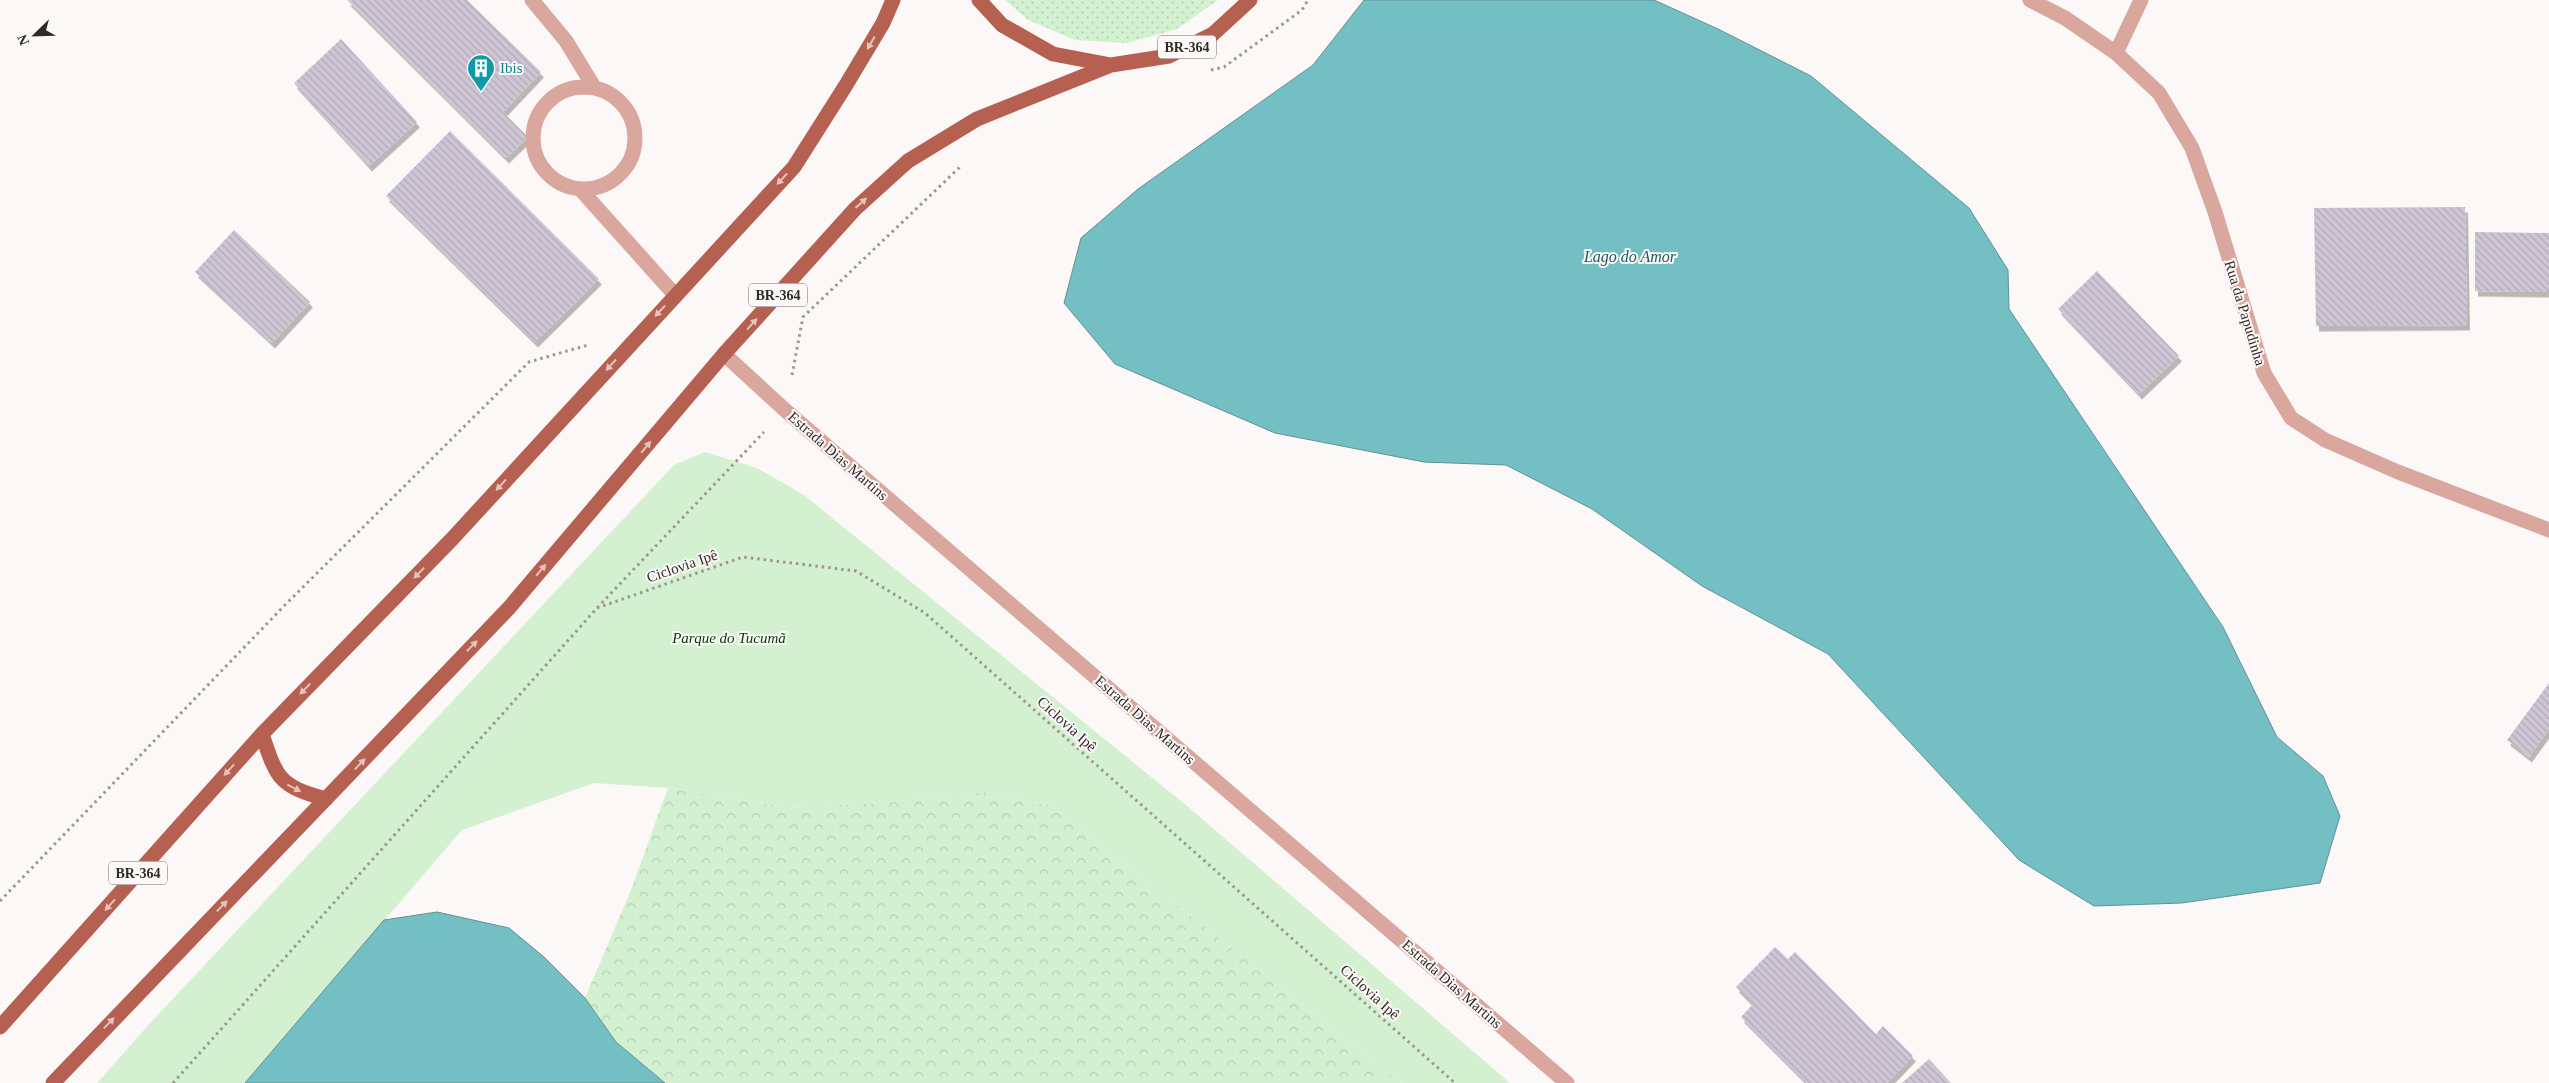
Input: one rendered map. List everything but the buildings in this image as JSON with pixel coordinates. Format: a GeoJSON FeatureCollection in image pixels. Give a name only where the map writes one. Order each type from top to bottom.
{"type":"FeatureCollection","features":[{"type":"Feature","properties":{"kind":"main road","name":"BR-364"},"geometry":{"type":"LineString","coordinates":[[0,1027],[262,734],[453,538],[794,167],[851,77],[893,0]]}},
{"type":"Feature","properties":{"kind":"main road","name":"BR-364"},"geometry":{"type":"LineString","coordinates":[[980,0],[1002,25],[1053,54],[1111,65]]}},
{"type":"Feature","properties":{"kind":"main road","name":"BR-364"},"geometry":{"type":"LineString","coordinates":[[52,1083],[509,608],[724,354],[855,208],[908,161],[977,119],[1111,65],[1169,56],[1213,34],[1250,0]]}},
{"type":"Feature","properties":{"kind":"main road"},"geometry":{"type":"LineString","coordinates":[[262,734],[273,769],[285,784],[300,792],[326,799]]}},
{"type":"Feature","properties":{"kind":"street"},"geometry":{"type":"LineString","coordinates":[[532,0],[566,41],[594,87]]}},
{"type":"Feature","properties":{"kind":"street"},"geometry":{"type":"LineString","coordinates":[[2116,53],[2141,0]]}},
{"type":"Feature","properties":{"kind":"street","name":"Rua da Papudinha"},"geometry":{"type":"LineString","coordinates":[[2040,2],[2116,53],[2159,93],[2192,148],[2264,373],[2291,418],[2325,440],[2398,472],[2549,530]]}},
{"type":"Feature","properties":{"kind":"street"},"geometry":{"type":"LineString","coordinates":[[576,87],[594,87],[610,94],[624,105],[632,121],[635,139],[631,156],[622,172],[608,183],[592,189],[580,189],[557,182],[544,170],[535,154],[532,137],[535,119],[545,103],[559,92],[576,87]]}},
{"type":"Feature","properties":{"kind":"street"},"geometry":{"type":"LineString","coordinates":[[580,189],[675,295]]}},
{"type":"Feature","properties":{"kind":"street","name":"Estrada Dias Martins"},"geometry":{"type":"LineString","coordinates":[[724,354],[785,410],[1567,1083]]}},
{"type":"Feature","properties":{"kind":"path"},"geometry":{"type":"LineString","coordinates":[[1206,72],[1224,66],[1302,10],[1308,0]]}},
{"type":"Feature","properties":{"kind":"path"},"geometry":{"type":"LineString","coordinates":[[173,1083],[597,608],[785,410],[803,318],[964,163]]}},
{"type":"Feature","properties":{"kind":"path"},"geometry":{"type":"LineString","coordinates":[[0,901],[285,605],[529,362],[596,343]]}},
{"type":"Feature","properties":{"kind":"path","name":"Ciclovia Ipê"},"geometry":{"type":"LineString","coordinates":[[597,608],[743,557],[856,571],[925,613],[1455,1083]]}},
{"type":"Feature","properties":{"kind":"green space"},"geometry":{"type":"Polygon","coordinates":[[[1005,0],[1218,0],[1177,29],[1127,43],[1075,40],[1028,20],[1005,0]]]}},
{"type":"Feature","properties":{"kind":"green space","name":"Parque do Tucumã"},"geometry":{"type":"Polygon","coordinates":[[[705,452],[757,468],[804,495],[1187,806],[1510,1083],[1401,1083],[1052,806],[986,792],[881,803],[786,807],[668,788],[594,783],[462,830],[245,1083],[97,1083],[153,1020],[674,465],[705,452]]]}},
{"type":"Feature","properties":{"kind":"green space"},"geometry":{"type":"Polygon","coordinates":[[[668,788],[786,807],[881,803],[986,792],[1052,806],[1401,1083],[665,1083],[616,1042],[585,998],[631,890],[668,788]]]}},
{"type":"Feature","properties":{"kind":"water","name":"Lago do Amor"},"geometry":{"type":"Polygon","coordinates":[[[1364,0],[1654,0],[1718,29],[1811,76],[1969,208],[2008,270],[2009,309],[2223,627],[2277,737],[2323,776],[2340,816],[2320,883],[2182,903],[2094,906],[2019,860],[1828,654],[1702,586],[1592,509],[1506,465],[1424,462],[1275,433],[1115,364],[1064,303],[1081,238],[1138,189],[1313,65],[1364,0]]]}},
{"type":"Feature","properties":{"kind":"water"},"geometry":{"type":"Polygon","coordinates":[[[437,912],[509,928],[544,957],[585,998],[616,1042],[665,1083],[245,1083],[384,920],[437,912]]]}},
{"type":"Feature","properties":{"kind":"place","name":"Ibis"},"geometry":{"type":"Point","coordinates":[481,92]}}]}
